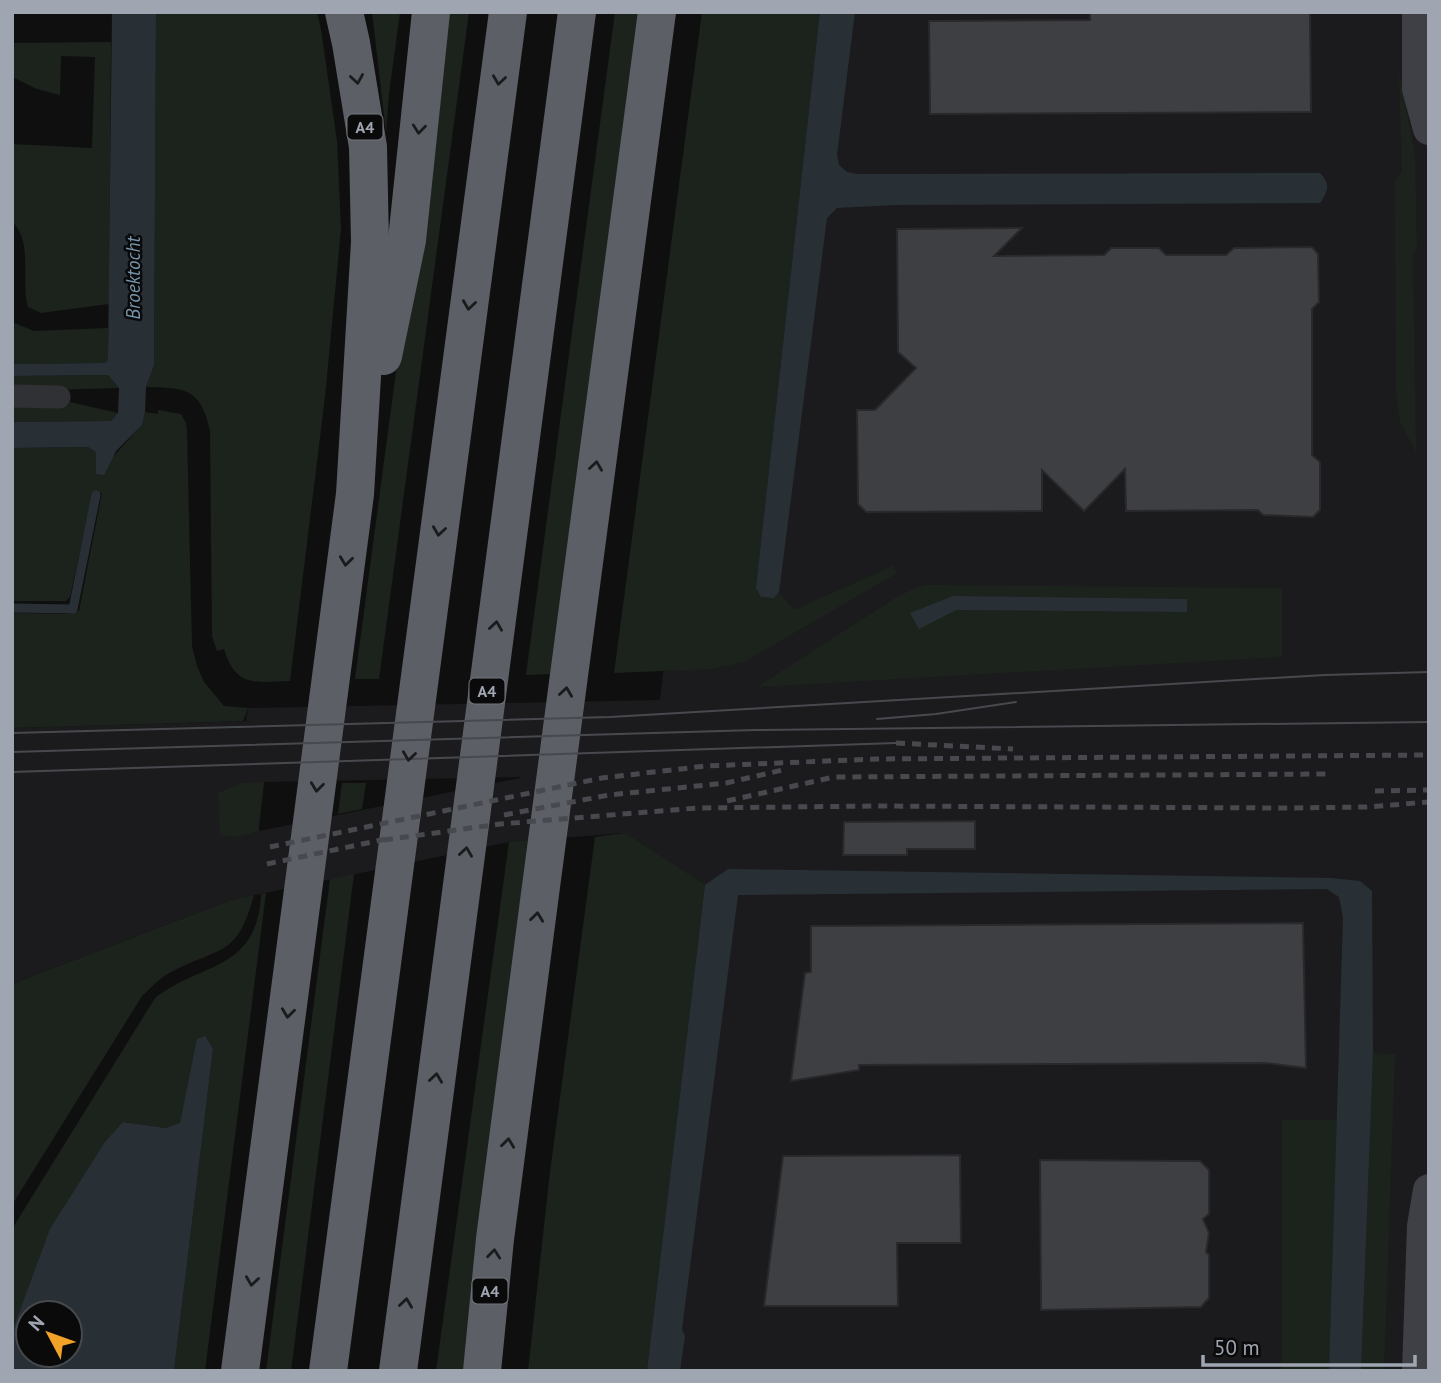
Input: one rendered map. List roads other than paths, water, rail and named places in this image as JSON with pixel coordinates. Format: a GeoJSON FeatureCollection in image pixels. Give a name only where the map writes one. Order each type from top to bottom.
{"type":"FeatureCollection","features":[{"type":"Feature","properties":{"kind":"highway","name":"A4"},"geometry":{"type":"LineString","coordinates":[[240,1371],[355,494],[370,243],[369,161],[344,12]]}},
{"type":"Feature","properties":{"kind":"highway","name":"A4"},"geometry":{"type":"LineString","coordinates":[[355,494],[407,240],[431,12]]}},
{"type":"Feature","properties":{"kind":"highway"},"geometry":{"type":"LineString","coordinates":[[328,1371],[508,12]]}},
{"type":"Feature","properties":{"kind":"highway","name":"A4"},"geometry":{"type":"LineString","coordinates":[[398,1371],[578,12]]}},
{"type":"Feature","properties":{"kind":"highway","name":"A4"},"geometry":{"type":"LineString","coordinates":[[482,1371],[495,1239],[657,12]]}},
{"type":"Feature","properties":{"kind":"main road"},"geometry":{"type":"LineString","coordinates":[[1418,12],[1419,89],[1429,128]]}},
{"type":"Feature","properties":{"kind":"main road"},"geometry":{"type":"LineString","coordinates":[[1418,1371],[1423,1226],[1429,1190]]}},
{"type":"Feature","properties":{"kind":"street"},"geometry":{"type":"LineString","coordinates":[[12,396],[59,397]]}},
{"type":"Feature","properties":{"kind":"water","name":"Broektocht"},"geometry":{"type":"Polygon","coordinates":[[[112,12],[156,12],[154,365],[146,387],[142,425],[116,451],[104,475],[96,474],[96,452],[88,447],[12,448],[12,422],[111,421],[118,413],[119,388],[108,375],[12,376],[12,364],[105,363],[108,360],[112,12]]]}},
{"type":"Feature","properties":{"kind":"water"},"geometry":{"type":"Polygon","coordinates":[[[820,12],[855,12],[837,155],[839,165],[847,172],[1320,173],[1327,187],[1320,203],[894,205],[837,208],[827,218],[779,592],[774,598],[761,597],[756,588],[820,12]]]}},
{"type":"Feature","properties":{"kind":"water"},"geometry":{"type":"Polygon","coordinates":[[[953,596],[1187,599],[1187,612],[956,610],[919,629],[910,613],[953,596]]]}},
{"type":"Feature","properties":{"kind":"water"},"geometry":{"type":"Polygon","coordinates":[[[728,869],[1331,878],[1360,881],[1372,891],[1373,1053],[1361,1371],[1329,1371],[1343,917],[1339,897],[1327,889],[738,895],[682,1329],[685,1336],[680,1371],[647,1371],[705,885],[728,869]]]}},
{"type":"Feature","properties":{"kind":"water"},"geometry":{"type":"Polygon","coordinates":[[[205,1036],[213,1049],[174,1371],[12,1371],[14,1327],[14,1369],[84,1369],[84,1299],[24,1299],[50,1229],[105,1142],[123,1122],[166,1128],[180,1123],[197,1039],[205,1036]]]}},
{"type":"Feature","properties":{"kind":"waterway"},"geometry":{"type":"LineString","coordinates":[[12,608],[73,609],[96,495]]}},
{"type":"Feature","properties":{"kind":"tram line"},"geometry":{"type":"LineString","coordinates":[[12,733],[610,717],[1325,675],[1429,672]]}},
{"type":"Feature","properties":{"kind":"tram line"},"geometry":{"type":"LineString","coordinates":[[877,719],[936,714],[1016,702]]}},
{"type":"Feature","properties":{"kind":"tram line"},"geometry":{"type":"LineString","coordinates":[[12,752],[755,730],[1429,722]]}},
{"type":"Feature","properties":{"kind":"tram line"},"geometry":{"type":"LineString","coordinates":[[12,772],[896,743]]}},
{"type":"Feature","properties":{"kind":"railway"},"geometry":{"type":"LineString","coordinates":[[896,743],[1013,749]]}},
{"type":"Feature","properties":{"kind":"railway"},"geometry":{"type":"LineString","coordinates":[[270,847],[602,778],[706,766],[876,759],[1429,755]]}},
{"type":"Feature","properties":{"kind":"railway"},"geometry":{"type":"LineString","coordinates":[[504,815],[609,795],[726,783],[787,769]]}},
{"type":"Feature","properties":{"kind":"railway"},"geometry":{"type":"LineString","coordinates":[[727,801],[834,777],[1326,774]]}},
{"type":"Feature","properties":{"kind":"railway"},"geometry":{"type":"LineString","coordinates":[[1375,791],[1429,790]]}},
{"type":"Feature","properties":{"kind":"railway"},"geometry":{"type":"LineString","coordinates":[[384,840],[500,824],[697,808],[1286,808],[1367,807],[1429,802]]}},
{"type":"Feature","properties":{"kind":"railway"},"geometry":{"type":"LineString","coordinates":[[267,864],[391,838]]}}]}
